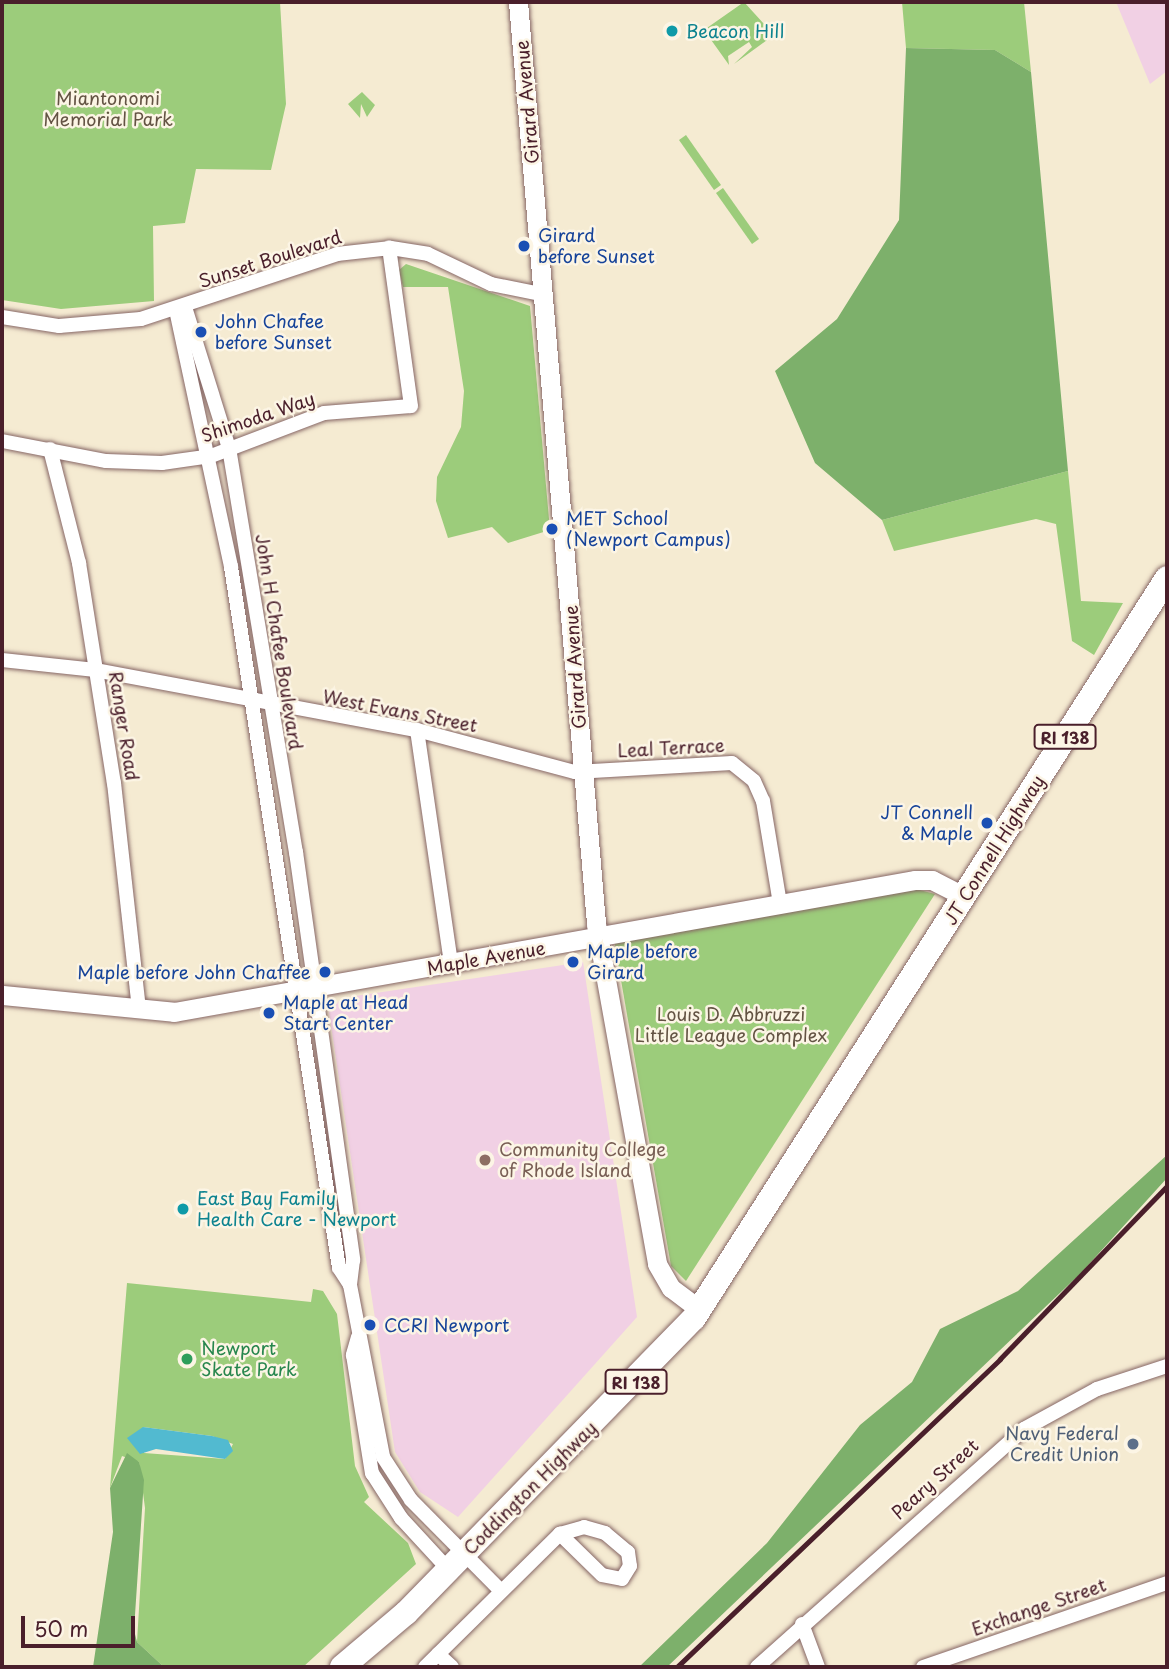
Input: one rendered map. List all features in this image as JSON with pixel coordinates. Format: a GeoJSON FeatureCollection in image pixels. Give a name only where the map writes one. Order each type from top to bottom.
{"type":"FeatureCollection","features":[{"type":"Feature","properties":{"kind":"highway","name":"JT Connell Highway"},"geometry":{"type":"LineString","coordinates":[[842,1086],[1167,578]]}},
{"type":"Feature","properties":{"kind":"highway","name":"Coddington Highway"},"geometry":{"type":"LineString","coordinates":[[342,1667],[457,1562],[700,1310],[842,1086]]}},
{"type":"Feature","properties":{"kind":"street","name":"Girard Avenue"},"geometry":{"type":"LineString","coordinates":[[518,2],[598,936],[657,1264],[671,1288],[700,1310]]}},
{"type":"Feature","properties":{"kind":"street","name":"Sunset Boulevard"},"geometry":{"type":"LineString","coordinates":[[2,317],[89,325],[181,308],[337,254],[389,248],[428,254],[491,284],[545,295]]}},
{"type":"Feature","properties":{"kind":"street","name":"Shimoda Way"},"geometry":{"type":"LineString","coordinates":[[2,441],[138,464],[211,456],[324,413],[411,406],[389,248]]}},
{"type":"Feature","properties":{"kind":"street","name":"John H Chafee Boulevard"},"geometry":{"type":"LineString","coordinates":[[181,308],[229,448],[270,706],[307,988]]}},
{"type":"Feature","properties":{"kind":"street","name":"John H Chafee Boulevard"},"geometry":{"type":"LineString","coordinates":[[181,308],[211,456],[307,988]]}},
{"type":"Feature","properties":{"kind":"street","name":"Ranger Road"},"geometry":{"type":"LineString","coordinates":[[50,449],[79,563],[139,1011]]}},
{"type":"Feature","properties":{"kind":"street","name":"West Evans Street"},"geometry":{"type":"LineString","coordinates":[[2,660],[95,670],[270,706],[417,730],[583,772]]}},
{"type":"Feature","properties":{"kind":"street"},"geometry":{"type":"LineString","coordinates":[[417,730],[451,964]]}},
{"type":"Feature","properties":{"kind":"street","name":"Leal Terrace"},"geometry":{"type":"LineString","coordinates":[[583,772],[719,761],[743,769],[763,801],[780,904]]}},
{"type":"Feature","properties":{"kind":"street","name":"Maple Avenue"},"geometry":{"type":"LineString","coordinates":[[2,995],[139,1011],[186,1010],[923,879],[964,896]]}},
{"type":"Feature","properties":{"kind":"street"},"geometry":{"type":"LineString","coordinates":[[307,988],[353,1260],[350,1284],[358,1337],[367,1352],[387,1468],[457,1562]]}},
{"type":"Feature","properties":{"kind":"street"},"geometry":{"type":"LineString","coordinates":[[358,1337],[353,1355],[372,1473],[401,1518],[457,1562],[500,1590]]}},
{"type":"Feature","properties":{"kind":"street","name":"Peary Street"},"geometry":{"type":"LineString","coordinates":[[757,1667],[802,1624],[1024,1429],[1087,1393],[1167,1366]]}},
{"type":"Feature","properties":{"kind":"street"},"geometry":{"type":"LineString","coordinates":[[425,1667],[500,1590],[560,1534],[589,1528],[611,1536],[630,1555],[627,1574],[619,1580],[602,1575],[560,1534]]}},
{"type":"Feature","properties":{"kind":"street","name":"Exchange Street"},"geometry":{"type":"LineString","coordinates":[[923,1667],[1167,1583]]}},
{"type":"Feature","properties":{"kind":"street"},"geometry":{"type":"LineString","coordinates":[[802,1624],[818,1667]]}},
{"type":"Feature","properties":{"kind":"street"},"geometry":{"type":"LineString","coordinates":[[438,1654],[452,1667]]}},
{"type":"Feature","properties":{"kind":"shaded area"},"geometry":{"type":"Polygon","coordinates":[[[1116,2],[1167,2],[1167,71],[1150,84],[1116,2]]]}},
{"type":"Feature","properties":{"kind":"shaded area","name":"Community College of Rhode Island"},"geometry":{"type":"Polygon","coordinates":[[[583,962],[637,1317],[458,1517],[420,1492],[395,1452],[329,1012],[342,998],[583,962]]]}},
{"type":"Feature","properties":{"kind":"green space","name":"Miantonomi Memorial Park"},"geometry":{"type":"Polygon","coordinates":[[[2,2],[280,2],[286,104],[271,170],[196,169],[185,223],[153,226],[154,301],[61,309],[2,300],[2,2]]]}},
{"type":"Feature","properties":{"kind":"green space"},"geometry":{"type":"Polygon","coordinates":[[[744,2],[774,35],[734,64],[752,47],[749,42],[728,56],[729,65],[704,30],[744,2]]]}},
{"type":"Feature","properties":{"kind":"green space"},"geometry":{"type":"Polygon","coordinates":[[[902,2],[1024,2],[1031,72],[995,50],[906,48],[902,2]]]}},
{"type":"Feature","properties":{"kind":"green space"},"geometry":{"type":"Polygon","coordinates":[[[906,48],[995,50],[1031,72],[1068,471],[882,520],[815,463],[775,371],[837,319],[899,220],[906,48]]]}},
{"type":"Feature","properties":{"kind":"green space"},"geometry":{"type":"Polygon","coordinates":[[[362,92],[375,105],[367,117],[361,104],[360,118],[348,104],[362,92]]]}},
{"type":"Feature","properties":{"kind":"green space"},"geometry":{"type":"Polygon","coordinates":[[[686,135],[721,185],[714,190],[679,140],[686,135]]]}},
{"type":"Feature","properties":{"kind":"green space"},"geometry":{"type":"Polygon","coordinates":[[[723,188],[759,239],[752,244],[716,193],[723,188]]]}},
{"type":"Feature","properties":{"kind":"green space"},"geometry":{"type":"Polygon","coordinates":[[[406,264],[530,306],[550,530],[508,543],[492,527],[448,538],[436,501],[437,477],[461,427],[464,391],[448,287],[403,287],[399,270],[406,264]]]}},
{"type":"Feature","properties":{"kind":"green space"},"geometry":{"type":"Polygon","coordinates":[[[1068,471],[1081,601],[1123,603],[1094,655],[1072,641],[1056,524],[1036,519],[894,551],[882,520],[1068,471]]]}},
{"type":"Feature","properties":{"kind":"green space","name":"Louis D. Abbruzzi Little League Complex"},"geometry":{"type":"Polygon","coordinates":[[[908,887],[935,894],[686,1281],[671,1266],[614,940],[908,887]]]}},
{"type":"Feature","properties":{"kind":"green space"},"geometry":{"type":"Polygon","coordinates":[[[1167,1155],[1167,1178],[1081,1273],[667,1667],[639,1667],[767,1543],[860,1425],[912,1382],[940,1329],[1018,1291],[1167,1155]]]}},
{"type":"Feature","properties":{"kind":"green space"},"geometry":{"type":"Polygon","coordinates":[[[127,1283],[311,1302],[313,1289],[323,1291],[337,1314],[355,1466],[369,1497],[364,1502],[408,1543],[416,1564],[303,1667],[164,1667],[137,1642],[145,1508],[139,1462],[122,1456],[110,1488],[127,1283]],[[143,1427],[144,1453],[225,1459],[233,1444],[212,1436],[143,1427]]]}},
{"type":"Feature","properties":{"kind":"green space"},"geometry":{"type":"Polygon","coordinates":[[[127,1453],[139,1462],[144,1480],[134,1630],[137,1642],[164,1667],[93,1667],[113,1532],[110,1488],[127,1453]]]}},
{"type":"Feature","properties":{"kind":"water"},"geometry":{"type":"Polygon","coordinates":[[[143,1427],[228,1440],[233,1451],[225,1459],[156,1449],[140,1454],[127,1438],[143,1427]]]}},
{"type":"Feature","properties":{"kind":"railway"},"geometry":{"type":"LineString","coordinates":[[677,1667],[1000,1359],[1167,1186]]}},
{"type":"Feature","properties":{"kind":"place","name":"Beacon Hill"},"geometry":{"type":"Point","coordinates":[672,31]}},
{"type":"Feature","properties":{"kind":"place","name":"Girard before Sunset"},"geometry":{"type":"Point","coordinates":[524,246]}},
{"type":"Feature","properties":{"kind":"place","name":"John Chafee before Sunset"},"geometry":{"type":"Point","coordinates":[201,332]}},
{"type":"Feature","properties":{"kind":"place","name":"MET School (Newport Campus)"},"geometry":{"type":"Point","coordinates":[552,529]}},
{"type":"Feature","properties":{"kind":"place","name":"JT Connell & Maple"},"geometry":{"type":"Point","coordinates":[987,823]}},
{"type":"Feature","properties":{"kind":"place","name":"Maple before Girard"},"geometry":{"type":"Point","coordinates":[573,962]}},
{"type":"Feature","properties":{"kind":"place","name":"Maple before John Chaffee"},"geometry":{"type":"Point","coordinates":[325,972]}},
{"type":"Feature","properties":{"kind":"place","name":"Maple at Head Start Center"},"geometry":{"type":"Point","coordinates":[269,1013]}},
{"type":"Feature","properties":{"kind":"place","name":"Community College of Rhode Island"},"geometry":{"type":"Point","coordinates":[485,1160]}},
{"type":"Feature","properties":{"kind":"place","name":"East Bay Family Health Care - Newport"},"geometry":{"type":"Point","coordinates":[183,1209]}},
{"type":"Feature","properties":{"kind":"place","name":"CCRI Newport"},"geometry":{"type":"Point","coordinates":[370,1325]}},
{"type":"Feature","properties":{"kind":"place","name":"Newport Skate Park"},"geometry":{"type":"Point","coordinates":[187,1359]}},
{"type":"Feature","properties":{"kind":"place","name":"Navy Federal Credit Union"},"geometry":{"type":"Point","coordinates":[1133,1444]}}]}
